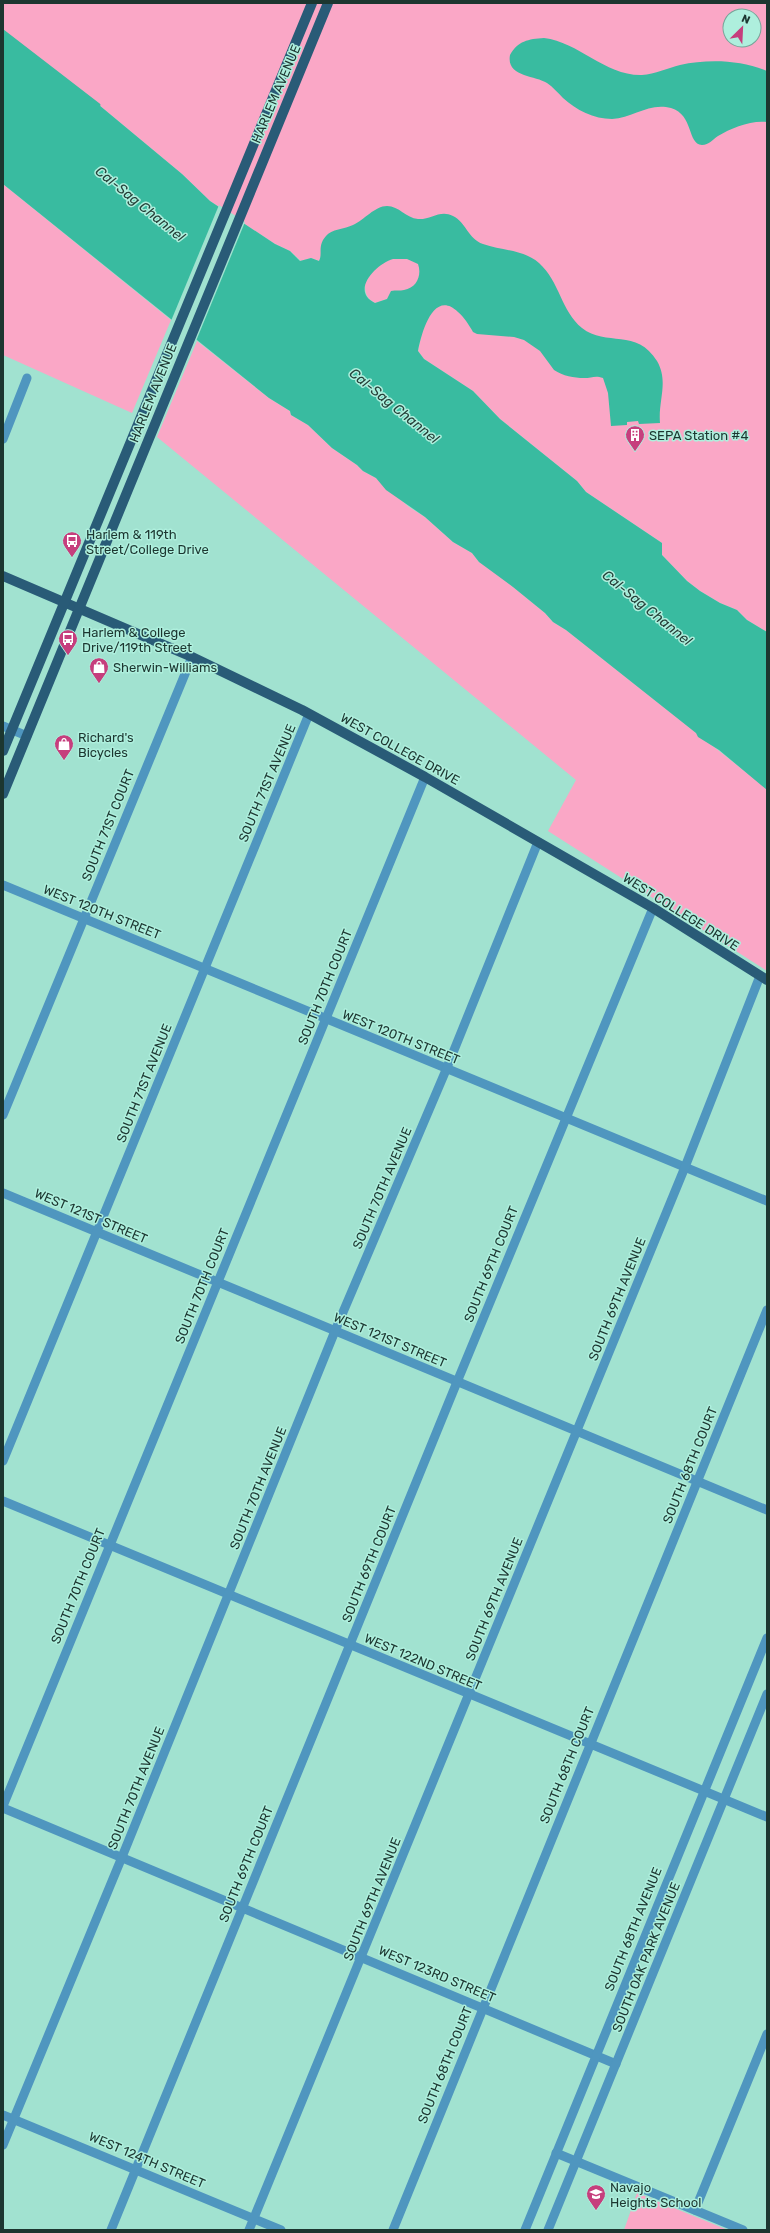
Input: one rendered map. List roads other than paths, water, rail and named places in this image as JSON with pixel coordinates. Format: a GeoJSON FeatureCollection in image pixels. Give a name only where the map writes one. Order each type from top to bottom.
{"type":"FeatureCollection","features":[{"type":"Feature","properties":{"kind":"main road","name":"HARLEM AVENUE"},"geometry":{"type":"LineString","coordinates":[[3,751],[7,728],[64,600],[168,354],[312,3]]}},
{"type":"Feature","properties":{"kind":"main road","name":"HARLEM AVENUE"},"geometry":{"type":"LineString","coordinates":[[3,794],[328,3]]}},
{"type":"Feature","properties":{"kind":"main road","name":"WEST COLLEGE DRIVE"},"geometry":{"type":"LineString","coordinates":[[3,576],[64,600],[192,657],[309,714],[424,777],[653,908],[764,978]]}},
{"type":"Feature","properties":{"kind":"street"},"geometry":{"type":"LineString","coordinates":[[3,439],[27,378]]}},
{"type":"Feature","properties":{"kind":"street","name":"SOUTH 71ST COURT"},"geometry":{"type":"LineString","coordinates":[[3,1115],[192,657]]}},
{"type":"Feature","properties":{"kind":"street","name":"SOUTH 71ST AVENUE"},"geometry":{"type":"LineString","coordinates":[[3,1461],[204,967],[309,714]]}},
{"type":"Feature","properties":{"kind":"street"},"geometry":{"type":"LineString","coordinates":[[7,728],[27,736]]}},
{"type":"Feature","properties":{"kind":"street","name":"SOUTH 70TH COURT"},"geometry":{"type":"LineString","coordinates":[[3,1807],[424,777]]}},
{"type":"Feature","properties":{"kind":"street","name":"SOUTH 70TH AVENUE"},"geometry":{"type":"LineString","coordinates":[[3,2145],[122,1857],[335,1331],[446,1070],[538,842]]}},
{"type":"Feature","properties":{"kind":"street","name":"WEST 120TH STREET"},"geometry":{"type":"LineString","coordinates":[[3,885],[204,967],[325,1020],[446,1070],[565,1116],[767,1201]]}},
{"type":"Feature","properties":{"kind":"street","name":"SOUTH 69TH COURT"},"geometry":{"type":"LineString","coordinates":[[111,2230],[565,1116],[653,908]]}},
{"type":"Feature","properties":{"kind":"street","name":"SOUTH 69TH AVENUE"},"geometry":{"type":"LineString","coordinates":[[249,2230],[764,978]]}},
{"type":"Feature","properties":{"kind":"street","name":"WEST 121ST STREET"},"geometry":{"type":"LineString","coordinates":[[3,1193],[767,1510]]}},
{"type":"Feature","properties":{"kind":"street","name":"SOUTH 68TH COURT"},"geometry":{"type":"LineString","coordinates":[[393,2230],[482,2007],[767,1310]]}},
{"type":"Feature","properties":{"kind":"street","name":"WEST 122ND STREET"},"geometry":{"type":"LineString","coordinates":[[3,1501],[767,1817]]}},
{"type":"Feature","properties":{"kind":"street","name":"SOUTH 68TH AVENUE"},"geometry":{"type":"LineString","coordinates":[[525,2230],[767,1638]]}},
{"type":"Feature","properties":{"kind":"street","name":"SOUTH OAK PARK AVENUE"},"geometry":{"type":"LineString","coordinates":[[548,2230],[767,1694]]}},
{"type":"Feature","properties":{"kind":"street","name":"WEST 123RD STREET"},"geometry":{"type":"LineString","coordinates":[[3,1807],[616,2064]]}},
{"type":"Feature","properties":{"kind":"street"},"geometry":{"type":"LineString","coordinates":[[695,2210],[767,2034]]}},
{"type":"Feature","properties":{"kind":"street","name":"WEST 124TH STREET"},"geometry":{"type":"LineString","coordinates":[[3,2115],[281,2230]]}},
{"type":"Feature","properties":{"kind":"street"},"geometry":{"type":"LineString","coordinates":[[556,2153],[743,2230]]}},
{"type":"Feature","properties":{"kind":"water","name":"Cal-Sag Channel"},"geometry":{"type":"Polygon","coordinates":[[[3,31],[99,105],[182,174],[210,201],[275,244],[290,251],[300,261],[311,258],[319,261],[323,240],[328,234],[335,230],[353,225],[378,208],[387,206],[395,208],[410,217],[418,219],[440,214],[448,214],[461,222],[470,235],[478,242],[533,258],[552,279],[569,313],[582,328],[591,334],[601,337],[631,341],[649,351],[657,361],[663,384],[660,423],[639,424],[638,421],[627,422],[627,425],[611,426],[608,393],[603,378],[576,378],[561,374],[554,370],[540,351],[524,340],[514,337],[477,334],[473,332],[458,312],[449,306],[442,306],[435,310],[430,316],[425,325],[418,351],[424,359],[473,391],[500,419],[577,481],[586,492],[662,543],[662,555],[687,581],[720,603],[737,610],[747,620],[767,632],[767,790],[719,750],[698,737],[696,733],[566,630],[553,622],[545,613],[513,587],[479,562],[472,553],[453,542],[425,517],[386,490],[376,478],[363,471],[357,465],[332,448],[308,425],[291,415],[290,411],[269,398],[3,184],[3,31]],[[393,259],[386,262],[373,272],[365,285],[365,292],[368,298],[375,303],[387,299],[391,291],[408,289],[415,284],[419,277],[418,264],[407,259],[393,259]]]}},
{"type":"Feature","properties":{"kind":"water"},"geometry":{"type":"Polygon","coordinates":[[[544,38],[569,46],[604,65],[629,74],[642,75],[680,65],[713,61],[757,67],[767,71],[767,122],[754,122],[741,125],[723,133],[711,142],[702,145],[694,140],[683,117],[671,108],[655,107],[612,119],[592,116],[574,106],[542,80],[522,74],[512,68],[510,55],[516,47],[528,40],[544,38]]]}},
{"type":"Feature","properties":{"kind":"waterway"},"geometry":{"type":"LineString","coordinates":[[3,31],[99,105]]}},
{"type":"Feature","properties":{"kind":"place","name":"SEPA Station #4"},"geometry":{"type":"Point","coordinates":[635,452]}},
{"type":"Feature","properties":{"kind":"place","name":"Harlem & 119th Street/College Drive"},"geometry":{"type":"Point","coordinates":[72,558]}},
{"type":"Feature","properties":{"kind":"place","name":"Harlem & College Drive/119th Street"},"geometry":{"type":"Point","coordinates":[68,656]}},
{"type":"Feature","properties":{"kind":"place","name":"Sherwin-Williams"},"geometry":{"type":"Point","coordinates":[99,684]}},
{"type":"Feature","properties":{"kind":"place","name":"Richard's Bicycles"},"geometry":{"type":"Point","coordinates":[64,761]}},
{"type":"Feature","properties":{"kind":"place","name":"Navajo Heights School"},"geometry":{"type":"Point","coordinates":[596,2211]}}]}
